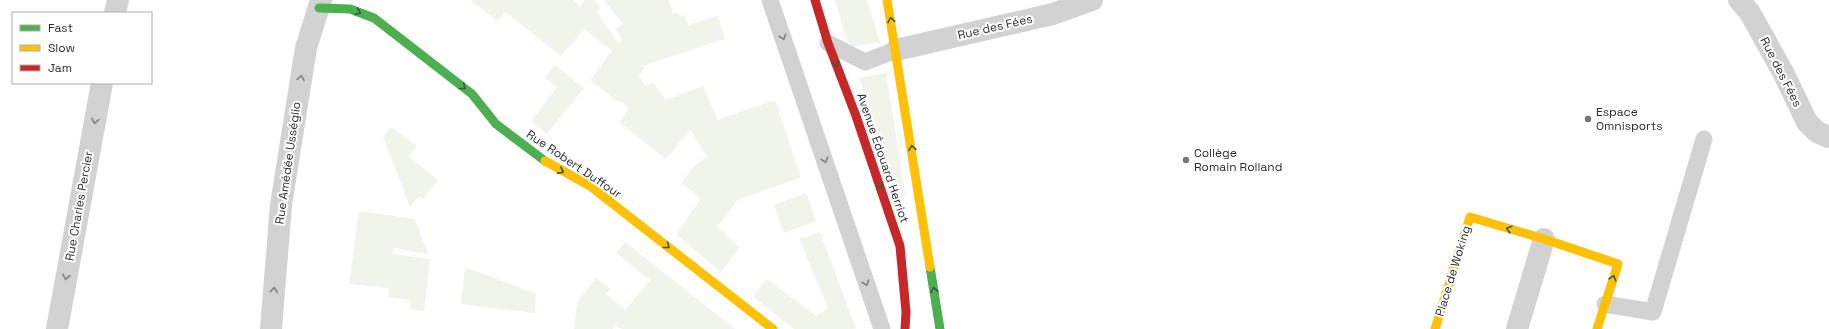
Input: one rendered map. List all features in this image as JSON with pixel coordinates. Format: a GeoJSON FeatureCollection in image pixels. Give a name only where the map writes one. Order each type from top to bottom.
{"type":"FeatureCollection","features":[{"type":"Feature","properties":{"kind":"street"},"geometry":{"type":"LineString","coordinates":[[115,12],[118,0]]}},
{"type":"Feature","properties":{"kind":"street","name":"Avenue Édouard Herriot"},"geometry":{"type":"LineString","coordinates":[[815,0],[828,43],[856,116],[900,246],[906,312],[905,329]]}},
{"type":"Feature","properties":{"kind":"street","name":"Avenue Édouard Herriot"},"geometry":{"type":"LineString","coordinates":[[887,0],[940,329]]}},
{"type":"Feature","properties":{"kind":"street","name":"Rue des Fées"},"geometry":{"type":"LineString","coordinates":[[896,50],[1053,14],[1092,0]]}},
{"type":"Feature","properties":{"kind":"street","name":"Rue des Fées"},"geometry":{"type":"LineString","coordinates":[[1739,0],[1750,14],[1780,68],[1807,122],[1817,132],[1829,137]]}},
{"type":"Feature","properties":{"kind":"street","name":"Rue Amédée Usséglio"},"geometry":{"type":"LineString","coordinates":[[271,329],[281,205],[306,48],[320,4]]}},
{"type":"Feature","properties":{"kind":"street","name":"Rue Robert Duffour"},"geometry":{"type":"LineString","coordinates":[[320,4],[350,9],[374,18],[472,94],[496,124],[550,165],[590,186],[774,329]]}},
{"type":"Feature","properties":{"kind":"street","name":"Rue Charles Percier"},"geometry":{"type":"LineString","coordinates":[[57,329],[102,84]]}},
{"type":"Feature","properties":{"kind":"street","name":"Place de Woking"},"geometry":{"type":"LineString","coordinates":[[1435,329],[1470,217],[1544,239],[1618,264],[1597,329]]}},
{"type":"Feature","properties":{"kind":"street"},"geometry":{"type":"LineString","coordinates":[[1517,329],[1544,239]]}},
{"type":"Feature","properties":{"kind":"lane"},"geometry":{"type":"LineString","coordinates":[[770,0],[882,329]]}},
{"type":"Feature","properties":{"kind":"lane"},"geometry":{"type":"LineString","coordinates":[[828,43],[866,62],[896,50]]}},
{"type":"Feature","properties":{"kind":"lane"},"geometry":{"type":"LineString","coordinates":[[1605,304],[1653,312],[1704,139]]}},
{"type":"Feature","properties":{"kind":"shaded area"},"geometry":{"type":"Polygon","coordinates":[[[470,0],[574,0],[580,7],[585,0],[594,0],[600,8],[597,12],[618,43],[622,39],[615,29],[623,24],[603,0],[669,0],[673,14],[678,13],[680,17],[685,15],[688,25],[718,16],[725,39],[642,66],[644,69],[639,76],[646,86],[653,82],[666,100],[703,86],[718,120],[775,100],[801,177],[738,200],[717,227],[740,247],[721,272],[676,235],[701,198],[681,183],[694,166],[707,156],[690,130],[666,159],[619,122],[629,108],[619,100],[618,102],[590,80],[612,51],[584,29],[561,56],[505,12],[497,21],[470,0]]]}},
{"type":"Feature","properties":{"kind":"shaded area"},"geometry":{"type":"Polygon","coordinates":[[[835,0],[867,0],[880,42],[851,47],[845,34],[835,0]]]}},
{"type":"Feature","properties":{"kind":"shaded area"},"geometry":{"type":"Polygon","coordinates":[[[555,65],[584,88],[547,134],[531,121],[557,87],[545,78],[555,65]]]}},
{"type":"Feature","properties":{"kind":"shaded area"},"geometry":{"type":"Polygon","coordinates":[[[886,73],[905,193],[901,200],[859,78],[886,73]]]}},
{"type":"Feature","properties":{"kind":"shaded area"},"geometry":{"type":"Polygon","coordinates":[[[391,127],[417,146],[409,157],[438,180],[423,199],[419,196],[410,207],[383,137],[391,127]]]}},
{"type":"Feature","properties":{"kind":"shaded area"},"geometry":{"type":"Polygon","coordinates":[[[806,193],[816,221],[784,233],[774,205],[806,193]]]}},
{"type":"Feature","properties":{"kind":"shaded area"},"geometry":{"type":"Polygon","coordinates":[[[359,211],[415,219],[428,254],[394,248],[393,254],[430,259],[424,311],[410,309],[411,300],[388,297],[389,288],[349,284],[359,211]]]}},
{"type":"Feature","properties":{"kind":"shaded area"},"geometry":{"type":"Polygon","coordinates":[[[820,232],[856,329],[794,329],[753,297],[767,279],[816,316],[828,308],[799,239],[820,232]]]}},
{"type":"Feature","properties":{"kind":"shaded area"},"geometry":{"type":"Polygon","coordinates":[[[625,242],[735,329],[622,329],[614,326],[613,329],[574,329],[577,302],[596,278],[610,289],[606,294],[625,310],[650,280],[616,253],[625,242]]]}},
{"type":"Feature","properties":{"kind":"shaded area"},"geometry":{"type":"Polygon","coordinates":[[[465,267],[536,294],[535,313],[461,304],[465,267]]]}},
{"type":"Feature","properties":{"kind":"traffic: fast"},"geometry":{"type":"LineString","coordinates":[[319,8],[350,9],[374,18],[472,94],[496,124],[545,161]]}},
{"type":"Feature","properties":{"kind":"traffic: fast"},"geometry":{"type":"LineString","coordinates":[[930,267],[940,329]]}},
{"type":"Feature","properties":{"kind":"traffic: slow"},"geometry":{"type":"LineString","coordinates":[[887,0],[930,267]]}},
{"type":"Feature","properties":{"kind":"traffic: slow"},"geometry":{"type":"LineString","coordinates":[[545,161],[590,186],[773,329]]}},
{"type":"Feature","properties":{"kind":"traffic: slow"},"geometry":{"type":"LineString","coordinates":[[1435,329],[1470,217],[1544,239],[1618,264],[1597,329]]}},
{"type":"Feature","properties":{"kind":"traffic: jam"},"geometry":{"type":"LineString","coordinates":[[815,0],[828,43],[856,116],[900,246],[906,312],[905,329]]}},
{"type":"Feature","properties":{"kind":"place","name":"Espace Omnisports"},"geometry":{"type":"Point","coordinates":[1588,119]}},
{"type":"Feature","properties":{"kind":"place","name":"Collège Romain Rolland"},"geometry":{"type":"Point","coordinates":[1186,160]}}]}
